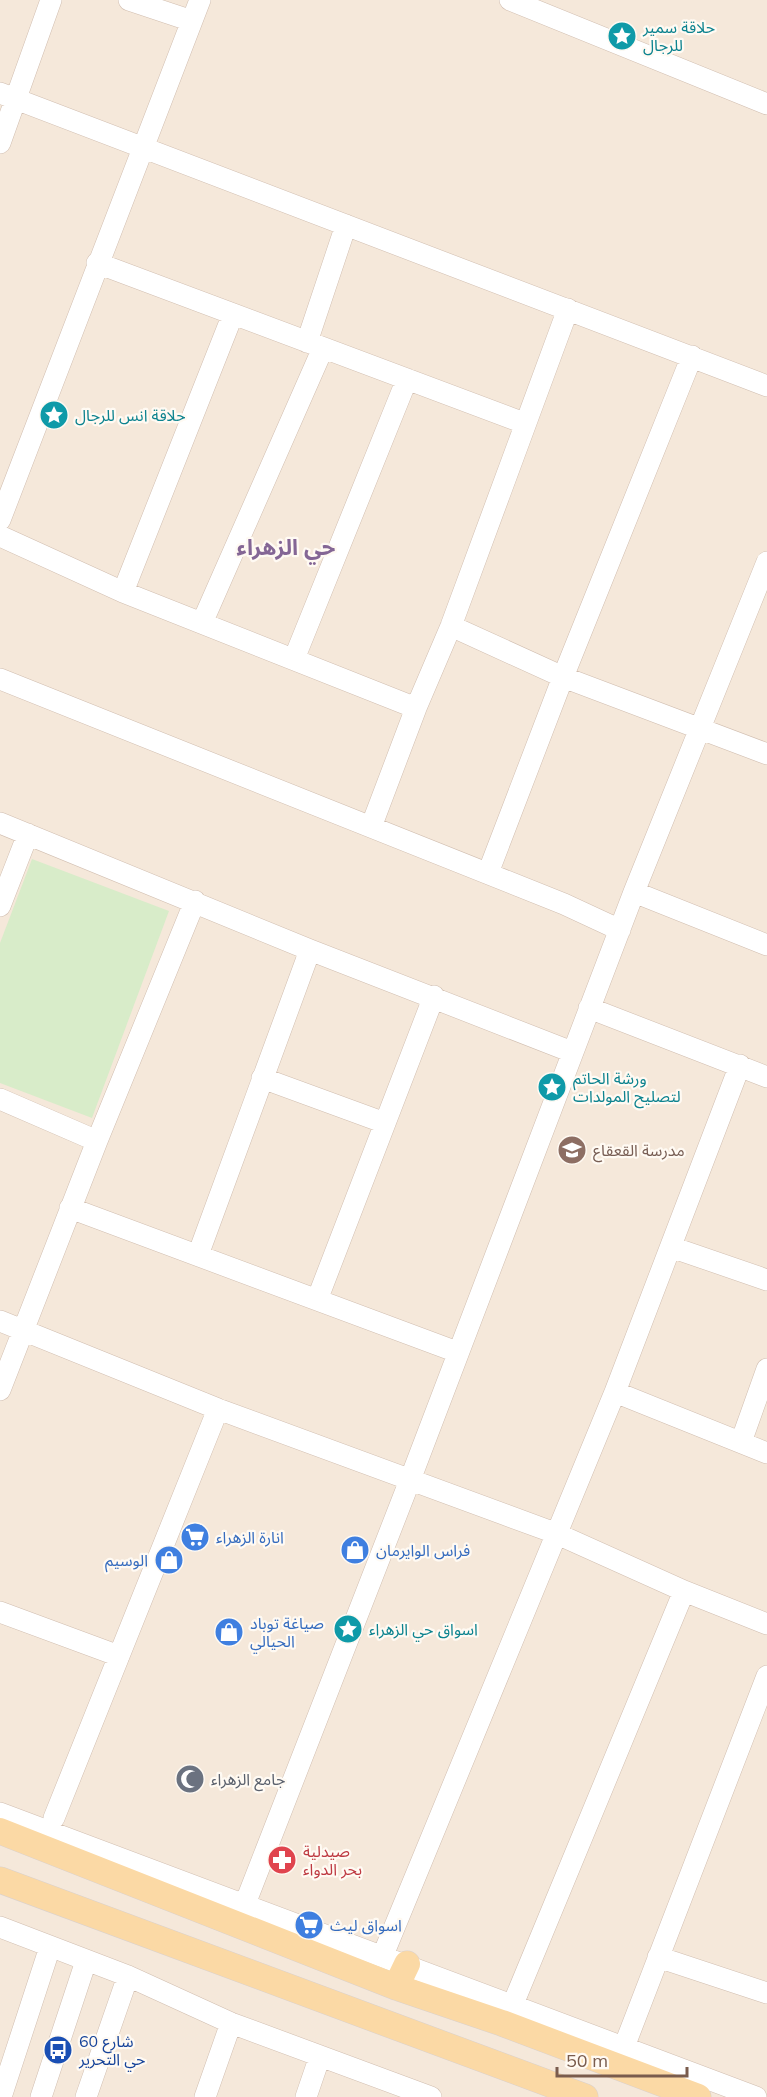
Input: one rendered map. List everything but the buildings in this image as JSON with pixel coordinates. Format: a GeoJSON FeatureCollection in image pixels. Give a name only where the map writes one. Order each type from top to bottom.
{"type":"FeatureCollection","features":[{"type":"Feature","properties":{"kind":"main road"},"geometry":{"type":"LineString","coordinates":[[0,1831],[396,1987],[501,2023],[698,2097]]}},
{"type":"Feature","properties":{"kind":"main road"},"geometry":{"type":"LineString","coordinates":[[0,1880],[585,2097]]}},
{"type":"Feature","properties":{"kind":"main road"},"geometry":{"type":"LineString","coordinates":[[396,1987],[407,1964]]}},
{"type":"Feature","properties":{"kind":"street"},"geometry":{"type":"LineString","coordinates":[[0,143],[8,96],[51,0]]}},
{"type":"Feature","properties":{"kind":"street"},"geometry":{"type":"LineString","coordinates":[[129,0],[192,21]]}},
{"type":"Feature","properties":{"kind":"street"},"geometry":{"type":"LineString","coordinates":[[0,520],[200,0]]}},
{"type":"Feature","properties":{"kind":"street"},"geometry":{"type":"LineString","coordinates":[[510,0],[559,9],[767,104]]}},
{"type":"Feature","properties":{"kind":"street"},"geometry":{"type":"LineString","coordinates":[[8,96],[767,386]]}},
{"type":"Feature","properties":{"kind":"street"},"geometry":{"type":"LineString","coordinates":[[202,623],[315,345],[346,225]]}},
{"type":"Feature","properties":{"kind":"street"},"geometry":{"type":"LineString","coordinates":[[97,263],[525,423]]}},
{"type":"Feature","properties":{"kind":"street"},"geometry":{"type":"LineString","coordinates":[[371,827],[416,708],[451,626],[568,309]]}},
{"type":"Feature","properties":{"kind":"street"},"geometry":{"type":"LineString","coordinates":[[123,592],[232,314]]}},
{"type":"Feature","properties":{"kind":"street"},"geometry":{"type":"LineString","coordinates":[[488,873],[563,677],[692,356]]}},
{"type":"Feature","properties":{"kind":"street"},"geometry":{"type":"LineString","coordinates":[[294,659],[407,379]]}},
{"type":"Feature","properties":{"kind":"street"},"geometry":{"type":"LineString","coordinates":[[0,536],[123,592],[416,708]]}},
{"type":"Feature","properties":{"kind":"street"},"geometry":{"type":"LineString","coordinates":[[245,1904],[410,1480],[634,892],[700,727],[759,609],[767,562]]}},
{"type":"Feature","properties":{"kind":"street"},"geometry":{"type":"LineString","coordinates":[[451,626],[563,677],[767,754]]}},
{"type":"Feature","properties":{"kind":"street"},"geometry":{"type":"LineString","coordinates":[[0,679],[488,873],[620,930]]}},
{"type":"Feature","properties":{"kind":"street"},"geometry":{"type":"LineString","coordinates":[[0,823],[310,950],[434,996],[572,1052]]}},
{"type":"Feature","properties":{"kind":"street"},"geometry":{"type":"LineString","coordinates":[[0,906],[28,834]]}},
{"type":"Feature","properties":{"kind":"street"},"geometry":{"type":"LineString","coordinates":[[634,892],[767,945]]}},
{"type":"Feature","properties":{"kind":"street"},"geometry":{"type":"LineString","coordinates":[[0,1390],[70,1208],[195,901]]}},
{"type":"Feature","properties":{"kind":"street"},"geometry":{"type":"LineString","coordinates":[[198,1255],[310,950]]}},
{"type":"Feature","properties":{"kind":"street"},"geometry":{"type":"LineString","coordinates":[[316,1300],[434,996]]}},
{"type":"Feature","properties":{"kind":"street"},"geometry":{"type":"LineString","coordinates":[[590,1008],[767,1077]]}},
{"type":"Feature","properties":{"kind":"street"},"geometry":{"type":"LineString","coordinates":[[383,1955],[615,1392],[740,1065]]}},
{"type":"Feature","properties":{"kind":"street"},"geometry":{"type":"LineString","coordinates":[[262,1078],[385,1123]]}},
{"type":"Feature","properties":{"kind":"street"},"geometry":{"type":"LineString","coordinates":[[0,1099],[97,1141]]}},
{"type":"Feature","properties":{"kind":"street"},"geometry":{"type":"LineString","coordinates":[[70,1208],[457,1352]]}},
{"type":"Feature","properties":{"kind":"street"},"geometry":{"type":"LineString","coordinates":[[671,1247],[767,1280]]}},
{"type":"Feature","properties":{"kind":"street"},"geometry":{"type":"LineString","coordinates":[[0,1321],[218,1409],[555,1533],[684,1591],[767,1624]]}},
{"type":"Feature","properties":{"kind":"street"},"geometry":{"type":"LineString","coordinates":[[741,1442],[767,1369]]}},
{"type":"Feature","properties":{"kind":"street"},"geometry":{"type":"LineString","coordinates":[[615,1392],[767,1453]]}},
{"type":"Feature","properties":{"kind":"street"},"geometry":{"type":"LineString","coordinates":[[54,1818],[218,1409]]}},
{"type":"Feature","properties":{"kind":"street"},"geometry":{"type":"LineString","coordinates":[[513,2004],[684,1591]]}},
{"type":"Feature","properties":{"kind":"street"},"geometry":{"type":"LineString","coordinates":[[0,1612],[119,1656]]}},
{"type":"Feature","properties":{"kind":"street"},"geometry":{"type":"LineString","coordinates":[[624,2047],[767,1676]]}},
{"type":"Feature","properties":{"kind":"street"},"geometry":{"type":"LineString","coordinates":[[0,1813],[756,2097]]}},
{"type":"Feature","properties":{"kind":"street"},"geometry":{"type":"LineString","coordinates":[[0,1927],[128,1976],[231,2023],[419,2095]]}},
{"type":"Feature","properties":{"kind":"street"},"geometry":{"type":"LineString","coordinates":[[1,2097],[50,1947]]}},
{"type":"Feature","properties":{"kind":"street"},"geometry":{"type":"LineString","coordinates":[[658,1958],[767,1993]]}},
{"type":"Feature","properties":{"kind":"street"},"geometry":{"type":"LineString","coordinates":[[41,2097],[86,1961]]}},
{"type":"Feature","properties":{"kind":"street"},"geometry":{"type":"LineString","coordinates":[[86,2097],[128,1976]]}},
{"type":"Feature","properties":{"kind":"street"},"geometry":{"type":"LineString","coordinates":[[205,2097],[231,2023]]}},
{"type":"Feature","properties":{"kind":"street"},"geometry":{"type":"LineString","coordinates":[[306,2097],[320,2056]]}},
{"type":"Feature","properties":{"kind":"shaded area"},"geometry":{"type":"Polygon","coordinates":[[[0,0],[767,0],[767,2097],[0,2097],[0,0]]]}},
{"type":"Feature","properties":{"kind":"green space"},"geometry":{"type":"Polygon","coordinates":[[[32,859],[169,911],[92,1118],[0,1083],[0,943],[32,859]]]}},
{"type":"Feature","properties":{"kind":"place","name":"حلاقة سمير للرجال"},"geometry":{"type":"Point","coordinates":[622,36]}},
{"type":"Feature","properties":{"kind":"place","name":"حلاقة انس للرجال"},"geometry":{"type":"Point","coordinates":[54,415]}},
{"type":"Feature","properties":{"kind":"place","name":"ورشة الحاتم لتصليح المولدات"},"geometry":{"type":"Point","coordinates":[552,1087]}},
{"type":"Feature","properties":{"kind":"place","name":"مدرسة القعقاع"},"geometry":{"type":"Point","coordinates":[572,1150]}},
{"type":"Feature","properties":{"kind":"place","name":"انارة الزهراء"},"geometry":{"type":"Point","coordinates":[195,1537]}},
{"type":"Feature","properties":{"kind":"place","name":"فراس الوايرمان"},"geometry":{"type":"Point","coordinates":[355,1550]}},
{"type":"Feature","properties":{"kind":"place","name":"الوسيم"},"geometry":{"type":"Point","coordinates":[169,1560]}},
{"type":"Feature","properties":{"kind":"place","name":"اسواق حي الزهراء"},"geometry":{"type":"Point","coordinates":[348,1629]}},
{"type":"Feature","properties":{"kind":"place","name":"صياغة توباد الحيالي"},"geometry":{"type":"Point","coordinates":[229,1632]}},
{"type":"Feature","properties":{"kind":"place","name":"جامع الزهراء"},"geometry":{"type":"Point","coordinates":[190,1779]}},
{"type":"Feature","properties":{"kind":"place","name":"صيدلية بحر الدواء"},"geometry":{"type":"Point","coordinates":[282,1860]}},
{"type":"Feature","properties":{"kind":"place","name":"اسواق ليث"},"geometry":{"type":"Point","coordinates":[309,1925]}},
{"type":"Feature","properties":{"kind":"place","name":"شارع 60 حي التحرير"},"geometry":{"type":"Point","coordinates":[58,2050]}},
{"type":"Feature","properties":{"kind":"district","name":"حي الزهراء"},"geometry":{"type":"Point","coordinates":[286,547]}}]}
